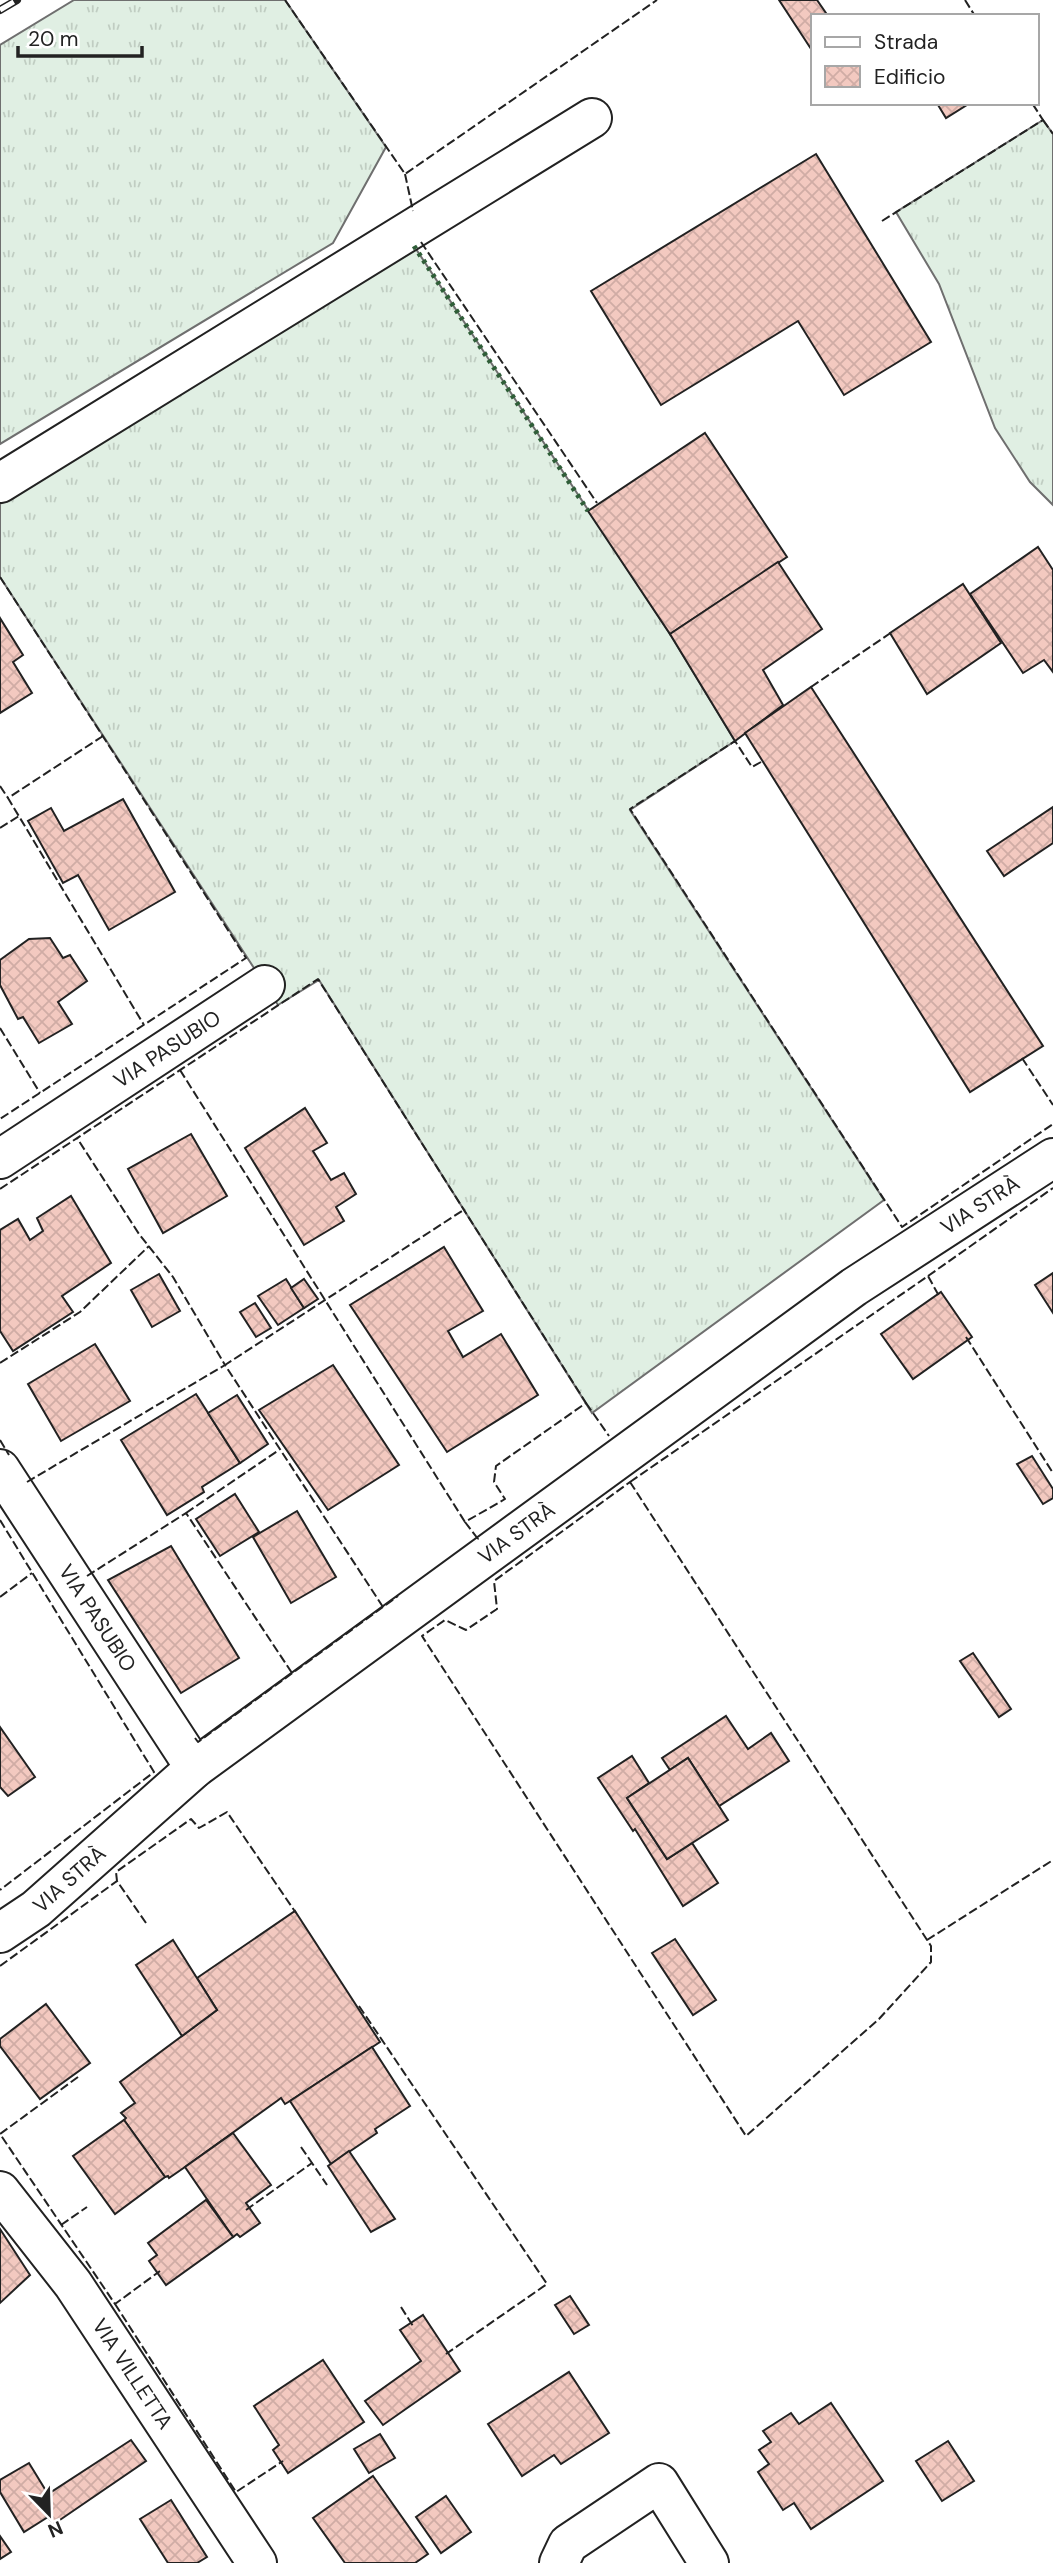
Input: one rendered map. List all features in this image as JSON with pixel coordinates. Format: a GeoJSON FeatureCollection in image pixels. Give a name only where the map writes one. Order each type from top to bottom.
{"type":"FeatureCollection","features":[{"type":"Feature","properties":{"kind":"street"},"geometry":{"type":"LineString","coordinates":[[0,483],[592,118]]}},
{"type":"Feature","properties":{"kind":"street","name":"VIA PASUBIO"},"geometry":{"type":"LineString","coordinates":[[0,1159],[265,985]]}},
{"type":"Feature","properties":{"kind":"street","name":"VIA STRÀ"},"geometry":{"type":"LineString","coordinates":[[0,1933],[36,1909],[195,1768],[854,1287],[1053,1158]]}},
{"type":"Feature","properties":{"kind":"street","name":"VIA PASUBIO"},"geometry":{"type":"LineString","coordinates":[[0,1469],[195,1768]]}},
{"type":"Feature","properties":{"kind":"street","name":"VIA VILLETTA"},"geometry":{"type":"LineString","coordinates":[[0,2192],[73,2284],[257,2563]]}},
{"type":"Feature","properties":{"kind":"street"},"geometry":{"type":"LineString","coordinates":[[559,2563],[568,2544],[659,2483],[709,2563]]}},
{"type":"Feature","properties":{"kind":"green space"},"geometry":{"type":"Polygon","coordinates":[[[74,0],[285,0],[386,147],[333,243],[0,444],[0,45],[74,0]]]}},
{"type":"Feature","properties":{"kind":"green space"},"geometry":{"type":"Polygon","coordinates":[[[1043,120],[1053,134],[1053,505],[1030,482],[995,428],[939,284],[896,212],[1043,120]]]}},
{"type":"Feature","properties":{"kind":"green space"},"geometry":{"type":"Polygon","coordinates":[[[414,246],[670,634],[735,741],[630,810],[884,1200],[592,1413],[319,980],[278,1005],[0,577],[0,504],[414,246]]]}},
{"type":"Feature","properties":{"kind":"building"},"geometry":{"type":"Polygon","coordinates":[[[779,0],[817,0],[827,14],[811,14],[811,49],[779,0]]]}},
{"type":"Feature","properties":{"kind":"building"},"geometry":{"type":"Polygon","coordinates":[[[938,105],[967,105],[946,118],[938,105]]]}},
{"type":"Feature","properties":{"kind":"building"},"geometry":{"type":"Polygon","coordinates":[[[816,154],[931,342],[844,395],[798,321],[661,405],[591,291],[816,154]]]}},
{"type":"Feature","properties":{"kind":"building"},"geometry":{"type":"Polygon","coordinates":[[[705,433],[787,557],[670,634],[588,511],[705,433]]]}},
{"type":"Feature","properties":{"kind":"building"},"geometry":{"type":"Polygon","coordinates":[[[1038,547],[1053,570],[1053,672],[1044,660],[1023,673],[970,594],[1038,547]]]}},
{"type":"Feature","properties":{"kind":"building"},"geometry":{"type":"Polygon","coordinates":[[[778,562],[822,629],[763,670],[783,705],[735,741],[670,634],[778,562]]]}},
{"type":"Feature","properties":{"kind":"building"},"geometry":{"type":"Polygon","coordinates":[[[963,584],[1001,643],[927,694],[890,633],[963,584]]]}},
{"type":"Feature","properties":{"kind":"building"},"geometry":{"type":"Polygon","coordinates":[[[0,618],[23,655],[13,662],[32,693],[0,713],[0,618]]]}},
{"type":"Feature","properties":{"kind":"building"},"geometry":{"type":"Polygon","coordinates":[[[811,687],[1043,1046],[970,1092],[745,733],[811,687]]]}},
{"type":"Feature","properties":{"kind":"building"},"geometry":{"type":"Polygon","coordinates":[[[123,799],[175,892],[109,930],[78,875],[63,883],[28,821],[51,808],[64,831],[123,799]]]}},
{"type":"Feature","properties":{"kind":"building"},"geometry":{"type":"Polygon","coordinates":[[[1053,807],[1053,843],[1004,876],[987,851],[1053,807]]]}},
{"type":"Feature","properties":{"kind":"building"},"geometry":{"type":"Polygon","coordinates":[[[50,938],[63,958],[70,955],[87,981],[58,1002],[72,1024],[39,1043],[23,1017],[18,1019],[0,985],[0,960],[29,939],[50,938]]]}},
{"type":"Feature","properties":{"kind":"building"},"geometry":{"type":"Polygon","coordinates":[[[305,1108],[327,1143],[313,1151],[331,1180],[344,1173],[356,1194],[336,1207],[344,1221],[304,1245],[245,1148],[305,1108]]]}},
{"type":"Feature","properties":{"kind":"building"},"geometry":{"type":"Polygon","coordinates":[[[191,1134],[227,1196],[163,1233],[128,1169],[191,1134]]]}},
{"type":"Feature","properties":{"kind":"building"},"geometry":{"type":"Polygon","coordinates":[[[71,1196],[111,1263],[62,1296],[73,1312],[13,1351],[0,1331],[0,1230],[18,1219],[30,1240],[43,1231],[37,1218],[71,1196]]]}},
{"type":"Feature","properties":{"kind":"building"},"geometry":{"type":"Polygon","coordinates":[[[444,1247],[483,1311],[448,1331],[463,1357],[501,1334],[538,1395],[447,1452],[350,1305],[444,1247]]]}},
{"type":"Feature","properties":{"kind":"building"},"geometry":{"type":"Polygon","coordinates":[[[1053,1273],[1053,1313],[1035,1285],[1053,1273]]]}},
{"type":"Feature","properties":{"kind":"building"},"geometry":{"type":"Polygon","coordinates":[[[159,1274],[180,1311],[152,1327],[131,1290],[159,1274]]]}},
{"type":"Feature","properties":{"kind":"building"},"geometry":{"type":"Polygon","coordinates":[[[286,1279],[304,1308],[278,1325],[258,1296],[286,1279]]]}},
{"type":"Feature","properties":{"kind":"building"},"geometry":{"type":"Polygon","coordinates":[[[304,1279],[318,1299],[304,1308],[291,1288],[304,1279]]]}},
{"type":"Feature","properties":{"kind":"building"},"geometry":{"type":"Polygon","coordinates":[[[941,1292],[972,1337],[913,1379],[881,1334],[941,1292]]]}},
{"type":"Feature","properties":{"kind":"building"},"geometry":{"type":"Polygon","coordinates":[[[255,1303],[271,1328],[256,1337],[240,1312],[255,1303]]]}},
{"type":"Feature","properties":{"kind":"building"},"geometry":{"type":"Polygon","coordinates":[[[95,1344],[130,1401],[61,1441],[28,1384],[95,1344]]]}},
{"type":"Feature","properties":{"kind":"building"},"geometry":{"type":"Polygon","coordinates":[[[333,1365],[399,1465],[328,1510],[259,1410],[333,1365]]]}},
{"type":"Feature","properties":{"kind":"building"},"geometry":{"type":"Polygon","coordinates":[[[196,1394],[240,1463],[202,1487],[204,1492],[167,1515],[121,1440],[196,1394]]]}},
{"type":"Feature","properties":{"kind":"building"},"geometry":{"type":"Polygon","coordinates":[[[237,1395],[268,1444],[240,1463],[208,1413],[237,1395]]]}},
{"type":"Feature","properties":{"kind":"building"},"geometry":{"type":"Polygon","coordinates":[[[1032,1456],[1053,1489],[1053,1498],[1043,1504],[1017,1464],[1032,1456]]]}},
{"type":"Feature","properties":{"kind":"building"},"geometry":{"type":"Polygon","coordinates":[[[235,1494],[259,1532],[220,1556],[196,1519],[235,1494]]]}},
{"type":"Feature","properties":{"kind":"building"},"geometry":{"type":"Polygon","coordinates":[[[297,1511],[336,1577],[291,1603],[253,1537],[297,1511]]]}},
{"type":"Feature","properties":{"kind":"building"},"geometry":{"type":"Polygon","coordinates":[[[171,1546],[239,1658],[181,1693],[108,1580],[171,1546]]]}},
{"type":"Feature","properties":{"kind":"building"},"geometry":{"type":"Polygon","coordinates":[[[973,1653],[1011,1709],[999,1717],[960,1661],[973,1653]]]}},
{"type":"Feature","properties":{"kind":"building"},"geometry":{"type":"Polygon","coordinates":[[[726,1716],[748,1749],[771,1733],[789,1761],[719,1806],[688,1758],[670,1770],[662,1758],[726,1716]]]}},
{"type":"Feature","properties":{"kind":"building"},"geometry":{"type":"Polygon","coordinates":[[[0,1727],[35,1777],[8,1796],[0,1787],[0,1727]]]}},
{"type":"Feature","properties":{"kind":"building"},"geometry":{"type":"Polygon","coordinates":[[[632,1756],[649,1783],[627,1798],[667,1859],[692,1843],[718,1883],[683,1906],[635,1829],[633,1831],[598,1778],[632,1756]]]}},
{"type":"Feature","properties":{"kind":"building"},"geometry":{"type":"Polygon","coordinates":[[[688,1758],[728,1820],[667,1859],[627,1798],[688,1758]]]}},
{"type":"Feature","properties":{"kind":"building"},"geometry":{"type":"Polygon","coordinates":[[[295,1911],[380,2042],[285,2104],[281,2098],[169,2178],[165,2177],[124,2120],[126,2118],[121,2113],[135,2103],[120,2082],[217,2010],[197,1978],[295,1911]]]}},
{"type":"Feature","properties":{"kind":"building"},"geometry":{"type":"Polygon","coordinates":[[[675,1939],[716,2000],[693,2015],[652,1953],[675,1939]]]}},
{"type":"Feature","properties":{"kind":"building"},"geometry":{"type":"Polygon","coordinates":[[[173,1940],[217,2010],[182,2036],[136,1965],[173,1940]]]}},
{"type":"Feature","properties":{"kind":"building"},"geometry":{"type":"Polygon","coordinates":[[[46,2004],[90,2063],[40,2099],[0,2046],[0,2039],[46,2004]]]}},
{"type":"Feature","properties":{"kind":"building"},"geometry":{"type":"Polygon","coordinates":[[[372,2047],[410,2106],[375,2129],[377,2133],[331,2164],[290,2101],[372,2047]]]}},
{"type":"Feature","properties":{"kind":"building"},"geometry":{"type":"Polygon","coordinates":[[[124,2120],[165,2177],[115,2214],[73,2156],[124,2120]]]}},
{"type":"Feature","properties":{"kind":"building"},"geometry":{"type":"Polygon","coordinates":[[[233,2133],[271,2185],[246,2203],[260,2223],[240,2237],[237,2234],[233,2237],[185,2167],[233,2133]]]}},
{"type":"Feature","properties":{"kind":"building"},"geometry":{"type":"Polygon","coordinates":[[[349,2151],[395,2219],[371,2232],[328,2166],[349,2151]]]}},
{"type":"Feature","properties":{"kind":"building"},"geometry":{"type":"Polygon","coordinates":[[[206,2200],[233,2237],[166,2285],[149,2261],[157,2255],[148,2243],[206,2200]]]}},
{"type":"Feature","properties":{"kind":"building"},"geometry":{"type":"Polygon","coordinates":[[[0,2229],[30,2275],[0,2303],[0,2229]]]}},
{"type":"Feature","properties":{"kind":"building"},"geometry":{"type":"Polygon","coordinates":[[[570,2296],[589,2325],[574,2334],[555,2305],[570,2296]]]}},
{"type":"Feature","properties":{"kind":"building"},"geometry":{"type":"Polygon","coordinates":[[[423,2315],[460,2371],[383,2425],[365,2401],[421,2361],[400,2330],[423,2315]]]}},
{"type":"Feature","properties":{"kind":"building"},"geometry":{"type":"Polygon","coordinates":[[[323,2360],[364,2422],[288,2473],[273,2450],[279,2445],[254,2406],[323,2360]]]}},
{"type":"Feature","properties":{"kind":"building"},"geometry":{"type":"Polygon","coordinates":[[[569,2372],[609,2433],[561,2464],[554,2455],[522,2476],[488,2424],[569,2372]]]}},
{"type":"Feature","properties":{"kind":"building"},"geometry":{"type":"Polygon","coordinates":[[[831,2403],[883,2481],[811,2529],[794,2503],[783,2510],[758,2472],[769,2464],[759,2450],[771,2442],[763,2431],[791,2413],[799,2424],[831,2403]]]}},
{"type":"Feature","properties":{"kind":"building"},"geometry":{"type":"Polygon","coordinates":[[[380,2434],[395,2458],[369,2473],[354,2449],[380,2434]]]}},
{"type":"Feature","properties":{"kind":"building"},"geometry":{"type":"Polygon","coordinates":[[[131,2440],[146,2461],[54,2524],[48,2517],[24,2532],[0,2492],[0,2480],[29,2463],[48,2494],[131,2440]]]}},
{"type":"Feature","properties":{"kind":"building"},"geometry":{"type":"Polygon","coordinates":[[[948,2441],[974,2481],[942,2501],[916,2461],[948,2441]]]}},
{"type":"Feature","properties":{"kind":"building"},"geometry":{"type":"Polygon","coordinates":[[[373,2476],[428,2554],[415,2563],[345,2563],[313,2518],[373,2476]]]}},
{"type":"Feature","properties":{"kind":"building"},"geometry":{"type":"Polygon","coordinates":[[[446,2496],[471,2532],[441,2553],[416,2517],[446,2496]]]}},
{"type":"Feature","properties":{"kind":"building"},"geometry":{"type":"Polygon","coordinates":[[[171,2500],[207,2557],[197,2563],[168,2563],[140,2519],[171,2500]]]}},
{"type":"Feature","properties":{"kind":"building"},"geometry":{"type":"Polygon","coordinates":[[[0,2536],[11,2552],[0,2559],[0,2536]]]}},
{"type":"Feature","properties":{"kind":"railway"},"geometry":{"type":"LineString","coordinates":[[0,10],[17,0]]}},
{"type":"Feature","properties":{"kind":"hedge"},"geometry":{"type":"LineString","coordinates":[[414,246],[588,511]]}},
{"type":"Feature","properties":{"kind":"fence"},"geometry":{"type":"LineString","coordinates":[[285,0],[405,174],[657,0]]}},
{"type":"Feature","properties":{"kind":"fence"},"geometry":{"type":"LineString","coordinates":[[965,0],[974,14]]}},
{"type":"Feature","properties":{"kind":"fence"},"geometry":{"type":"LineString","coordinates":[[882,221],[1043,120],[1033,105]]}},
{"type":"Feature","properties":{"kind":"fence"},"geometry":{"type":"LineString","coordinates":[[1043,120],[1053,134]]}},
{"type":"Feature","properties":{"kind":"fence"},"geometry":{"type":"LineString","coordinates":[[405,174],[413,211]]}},
{"type":"Feature","properties":{"kind":"fence"},"geometry":{"type":"LineString","coordinates":[[421,242],[597,503]]}},
{"type":"Feature","properties":{"kind":"fence"},"geometry":{"type":"LineString","coordinates":[[0,577],[246,958],[0,1119]]}},
{"type":"Feature","properties":{"kind":"fence"},"geometry":{"type":"LineString","coordinates":[[811,687],[892,632]]}},
{"type":"Feature","properties":{"kind":"fence"},"geometry":{"type":"LineString","coordinates":[[103,736],[8,798],[144,1025]]}},
{"type":"Feature","properties":{"kind":"fence"},"geometry":{"type":"LineString","coordinates":[[761,762],[752,767],[735,741],[630,809],[902,1227],[1053,1124]]}},
{"type":"Feature","properties":{"kind":"fence"},"geometry":{"type":"LineString","coordinates":[[0,786],[8,798]]}},
{"type":"Feature","properties":{"kind":"fence"},"geometry":{"type":"LineString","coordinates":[[0,828],[19,816]]}},
{"type":"Feature","properties":{"kind":"fence"},"geometry":{"type":"LineString","coordinates":[[0,1189],[318,979],[586,1403],[496,1466],[494,1482],[505,1499],[465,1522],[478,1539],[475,1541]]}},
{"type":"Feature","properties":{"kind":"fence"},"geometry":{"type":"LineString","coordinates":[[0,1028],[40,1093]]}},
{"type":"Feature","properties":{"kind":"fence"},"geometry":{"type":"LineString","coordinates":[[1022,1058],[1053,1105]]}},
{"type":"Feature","properties":{"kind":"fence"},"geometry":{"type":"LineString","coordinates":[[180,1070],[465,1522]]}},
{"type":"Feature","properties":{"kind":"fence"},"geometry":{"type":"LineString","coordinates":[[27,1482],[225,1365],[173,1277],[139,1234],[77,1138]]}},
{"type":"Feature","properties":{"kind":"fence"},"geometry":{"type":"LineString","coordinates":[[928,1276],[1053,1188]]}},
{"type":"Feature","properties":{"kind":"fence"},"geometry":{"type":"LineString","coordinates":[[383,1607],[225,1365],[465,1209]]}},
{"type":"Feature","properties":{"kind":"fence"},"geometry":{"type":"LineString","coordinates":[[0,1363],[80,1312],[149,1246]]}},
{"type":"Feature","properties":{"kind":"fence"},"geometry":{"type":"LineString","coordinates":[[630,1482],[928,1276],[939,1296]]}},
{"type":"Feature","properties":{"kind":"fence"},"geometry":{"type":"LineString","coordinates":[[966,1337],[1053,1473]]}},
{"type":"Feature","properties":{"kind":"fence"},"geometry":{"type":"LineString","coordinates":[[586,1403],[609,1436]]}},
{"type":"Feature","properties":{"kind":"fence"},"geometry":{"type":"LineString","coordinates":[[0,1440],[9,1455]]}},
{"type":"Feature","properties":{"kind":"fence"},"geometry":{"type":"LineString","coordinates":[[186,1513],[279,1450]]}},
{"type":"Feature","properties":{"kind":"fence"},"geometry":{"type":"LineString","coordinates":[[630,1482],[931,1946],[931,1962],[879,2019],[746,2136],[422,1636],[445,1620],[466,1630],[497,1609],[494,1581],[630,1482]]}},
{"type":"Feature","properties":{"kind":"fence"},"geometry":{"type":"LineString","coordinates":[[87,1576],[186,1513],[292,1673]]}},
{"type":"Feature","properties":{"kind":"fence"},"geometry":{"type":"LineString","coordinates":[[0,1520],[154,1772],[0,1890]]}},
{"type":"Feature","properties":{"kind":"fence"},"geometry":{"type":"LineString","coordinates":[[0,1597],[32,1573]]}},
{"type":"Feature","properties":{"kind":"fence"},"geometry":{"type":"LineString","coordinates":[[195,1738],[198,1742],[398,1596]]}},
{"type":"Feature","properties":{"kind":"fence"},"geometry":{"type":"LineString","coordinates":[[146,1923],[117,1881],[116,1872],[191,1819],[199,1828],[227,1812],[296,1913]]}},
{"type":"Feature","properties":{"kind":"fence"},"geometry":{"type":"LineString","coordinates":[[927,1940],[1053,1860]]}},
{"type":"Feature","properties":{"kind":"fence"},"geometry":{"type":"LineString","coordinates":[[0,1966],[117,1881]]}},
{"type":"Feature","properties":{"kind":"fence"},"geometry":{"type":"LineString","coordinates":[[359,2006],[547,2284],[446,2354]]}},
{"type":"Feature","properties":{"kind":"fence"},"geometry":{"type":"LineString","coordinates":[[78,2077],[0,2134],[115,2304],[160,2271]]}},
{"type":"Feature","properties":{"kind":"fence"},"geometry":{"type":"LineString","coordinates":[[301,2147],[312,2163]]}},
{"type":"Feature","properties":{"kind":"fence"},"geometry":{"type":"LineString","coordinates":[[246,2210],[312,2163],[327,2185]]}},
{"type":"Feature","properties":{"kind":"fence"},"geometry":{"type":"LineString","coordinates":[[61,2225],[87,2207]]}},
{"type":"Feature","properties":{"kind":"fence"},"geometry":{"type":"LineString","coordinates":[[115,2304],[236,2492],[283,2461]]}},
{"type":"Feature","properties":{"kind":"fence"},"geometry":{"type":"LineString","coordinates":[[401,2307],[413,2326]]}}]}
